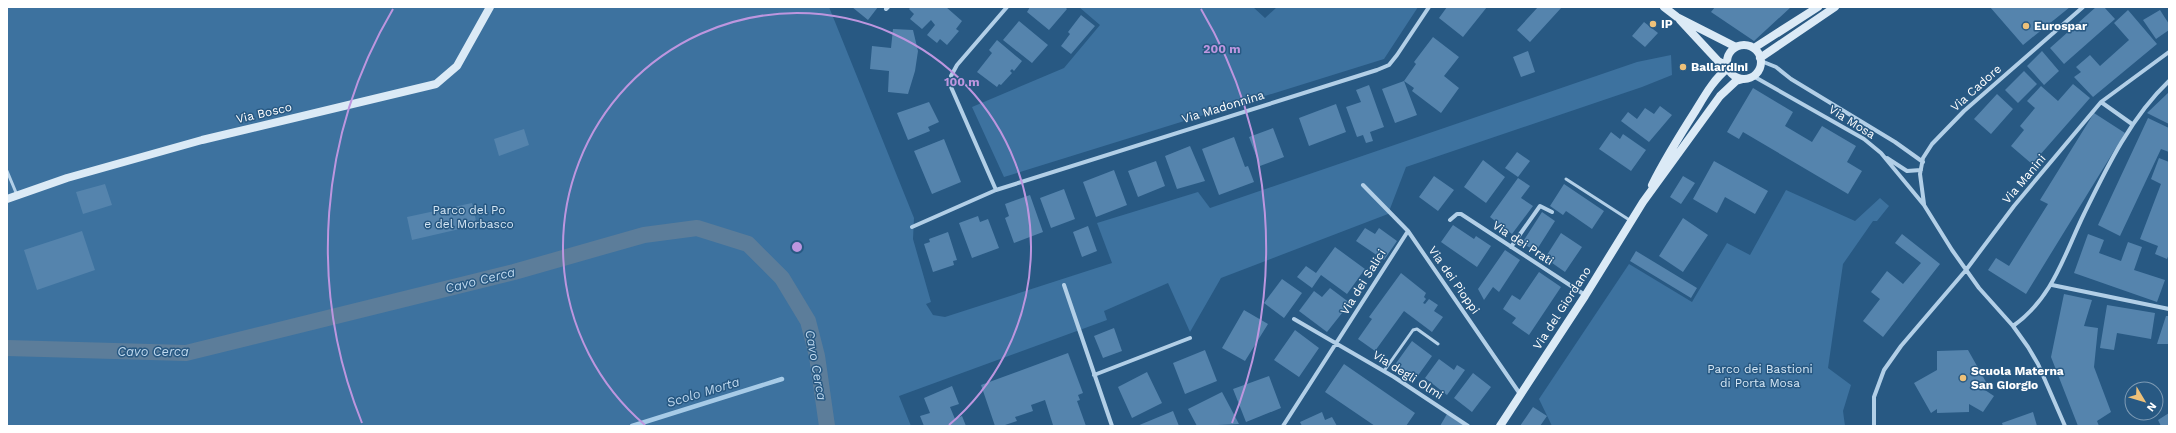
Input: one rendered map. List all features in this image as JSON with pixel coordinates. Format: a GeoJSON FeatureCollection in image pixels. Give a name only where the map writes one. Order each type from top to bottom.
{"type":"FeatureCollection","features":[{"type":"Feature","properties":{"kind":"street","name":"Via Bosco"},"geometry":{"type":"LineString","coordinates":[[7,199],[67,178],[202,140],[436,84],[457,66],[490,7]]}},
{"type":"Feature","properties":{"kind":"street"},"geometry":{"type":"LineString","coordinates":[[996,190],[951,87],[951,76],[957,65],[1007,7]]}},
{"type":"Feature","properties":{"kind":"street","name":"Via Madonnina"},"geometry":{"type":"LineString","coordinates":[[912,227],[996,190],[1377,70],[1389,64],[1397,55],[1429,7]]}},
{"type":"Feature","properties":{"kind":"street"},"geometry":{"type":"LineString","coordinates":[[1664,7],[1677,16],[1736,47],[1745,45],[1754,48],[1760,60],[1759,69],[1753,76]]}},
{"type":"Feature","properties":{"kind":"street"},"geometry":{"type":"LineString","coordinates":[[1754,48],[1818,7]]}},
{"type":"Feature","properties":{"kind":"street"},"geometry":{"type":"LineString","coordinates":[[1760,60],[1835,7]]}},
{"type":"Feature","properties":{"kind":"street","name":"Via Cadore"},"geometry":{"type":"LineString","coordinates":[[1924,205],[1920,187],[1921,170],[1923,162],[1932,144],[1964,112],[2083,7]]}},
{"type":"Feature","properties":{"kind":"street"},"geometry":{"type":"LineString","coordinates":[[1677,16],[1718,61],[1728,67],[1732,75],[1743,79]]}},
{"type":"Feature","properties":{"kind":"street","name":"Via del Giordano"},"geometry":{"type":"LineString","coordinates":[[1643,202],[1670,150],[1706,94],[1728,67],[1728,55],[1736,47]]}},
{"type":"Feature","properties":{"kind":"street","name":"Via Manini"},"geometry":{"type":"LineString","coordinates":[[1874,426],[1874,397],[1884,370],[1901,346],[1966,270],[2014,206],[2101,102],[2169,52]]}},
{"type":"Feature","properties":{"kind":"street"},"geometry":{"type":"LineString","coordinates":[[1760,60],[1776,67],[1791,79],[1895,142],[1923,162]]}},
{"type":"Feature","properties":{"kind":"street","name":"Via del Giordano"},"geometry":{"type":"LineString","coordinates":[[1500,426],[1585,296],[1643,202],[1720,96],[1736,81],[1753,76]]}},
{"type":"Feature","properties":{"kind":"street","name":"Via Mosa"},"geometry":{"type":"LineString","coordinates":[[1753,76],[1864,139],[1881,154],[1924,205]]}},
{"type":"Feature","properties":{"kind":"street"},"geometry":{"type":"LineString","coordinates":[[2013,326],[2023,319],[2052,284],[2084,214],[2132,124],[2150,99],[2169,81]]}},
{"type":"Feature","properties":{"kind":"street"},"geometry":{"type":"LineString","coordinates":[[2101,102],[2132,124]]}},
{"type":"Feature","properties":{"kind":"street"},"geometry":{"type":"LineString","coordinates":[[1881,154],[1901,169],[1911,172],[1921,170]]}},
{"type":"Feature","properties":{"kind":"street","name":"Via dei Pioppi"},"geometry":{"type":"LineString","coordinates":[[1363,185],[1408,231],[1520,394]]}},
{"type":"Feature","properties":{"kind":"street"},"geometry":{"type":"LineString","coordinates":[[1924,205],[1966,270],[1979,288],[2013,326],[2038,364],[2066,426]]}},
{"type":"Feature","properties":{"kind":"street"},"geometry":{"type":"LineString","coordinates":[[1511,247],[1540,206],[1552,212]]}},
{"type":"Feature","properties":{"kind":"street","name":"Via dei Prati"},"geometry":{"type":"LineString","coordinates":[[1450,220],[1457,214],[1461,214],[1585,296]]}},
{"type":"Feature","properties":{"kind":"street","name":"Via dei Salici"},"geometry":{"type":"LineString","coordinates":[[1283,426],[1408,231]]}},
{"type":"Feature","properties":{"kind":"street"},"geometry":{"type":"LineString","coordinates":[[2052,284],[2169,309]]}},
{"type":"Feature","properties":{"kind":"street"},"geometry":{"type":"LineString","coordinates":[[1064,285],[1112,426]]}},
{"type":"Feature","properties":{"kind":"street"},"geometry":{"type":"LineString","coordinates":[[1294,319],[1336,344]]}},
{"type":"Feature","properties":{"kind":"street"},"geometry":{"type":"LineString","coordinates":[[1094,375],[1190,338]]}},
{"type":"Feature","properties":{"kind":"street","name":"Via degli Olmi"},"geometry":{"type":"LineString","coordinates":[[1336,344],[1384,371],[1468,426]]}},
{"type":"Feature","properties":{"kind":"lane"},"geometry":{"type":"LineString","coordinates":[[7,170],[17,195]]}},
{"type":"Feature","properties":{"kind":"lane"},"geometry":{"type":"LineString","coordinates":[[1566,179],[1631,221]]}},
{"type":"Feature","properties":{"kind":"lane"},"geometry":{"type":"LineString","coordinates":[[1384,371],[1413,330],[1417,329],[1438,344]]}},
{"type":"Feature","properties":{"kind":"green space","name":"Parco del Po e del Morbasco"},"geometry":{"type":"Polygon","coordinates":[[[7,7],[829,7],[914,218],[913,239],[931,302],[926,304],[933,315],[945,317],[1112,263],[1097,223],[1198,192],[1210,208],[1637,62],[1671,55],[1672,75],[1642,87],[1406,167],[1388,214],[1221,278],[1190,332],[1168,283],[1104,311],[1107,320],[899,396],[911,426],[7,426],[7,7]]]}},
{"type":"Feature","properties":{"kind":"green space"},"geometry":{"type":"Polygon","coordinates":[[[1079,7],[1253,7],[1265,18],[1277,7],[1418,7],[1384,59],[1004,177],[972,107],[1064,68],[1100,25],[1079,7]]]}},
{"type":"Feature","properties":{"kind":"green space","name":"Parco dei Bastioni di Porta Mosa"},"geometry":{"type":"Polygon","coordinates":[[[1786,190],[1855,221],[1880,198],[1889,206],[1877,221],[1873,221],[1843,264],[1828,368],[1851,385],[1843,411],[1845,426],[1552,426],[1539,399],[1629,264],[1692,302],[1727,243],[1750,255],[1786,190]]]}},
{"type":"Feature","properties":{"kind":"building"},"geometry":{"type":"Polygon","coordinates":[[[852,7],[878,7],[868,20],[852,7]]]}},
{"type":"Feature","properties":{"kind":"building"},"geometry":{"type":"Polygon","coordinates":[[[911,7],[946,7],[962,21],[956,29],[959,31],[947,45],[940,39],[937,43],[927,35],[935,25],[931,20],[922,29],[910,19],[914,14],[909,9],[911,7]]]}},
{"type":"Feature","properties":{"kind":"building"},"geometry":{"type":"Polygon","coordinates":[[[1030,7],[1065,7],[1067,9],[1049,30],[1027,12],[1030,7]]]}},
{"type":"Feature","properties":{"kind":"building"},"geometry":{"type":"Polygon","coordinates":[[[1447,7],[1487,7],[1463,37],[1439,18],[1447,7]]]}},
{"type":"Feature","properties":{"kind":"building"},"geometry":{"type":"Polygon","coordinates":[[[1538,7],[1562,7],[1530,42],[1517,30],[1538,7]]]}},
{"type":"Feature","properties":{"kind":"building"},"geometry":{"type":"Polygon","coordinates":[[[1715,7],[1791,7],[1754,41],[1711,12],[1715,7]]]}},
{"type":"Feature","properties":{"kind":"building","name":"Eurospar"},"geometry":{"type":"Polygon","coordinates":[[[1990,7],[2070,7],[2023,45],[1990,7]]]}},
{"type":"Feature","properties":{"kind":"building"},"geometry":{"type":"Polygon","coordinates":[[[2096,7],[2104,7],[2115,19],[2064,64],[2050,48],[2096,7]]]}},
{"type":"Feature","properties":{"kind":"building"},"geometry":{"type":"Polygon","coordinates":[[[2128,10],[2157,44],[2093,97],[2074,77],[2081,72],[2076,67],[2090,55],[2100,66],[2129,40],[2114,23],[2128,10]]]}},
{"type":"Feature","properties":{"kind":"building"},"geometry":{"type":"Polygon","coordinates":[[[2160,10],[2169,24],[2169,30],[2156,39],[2143,20],[2160,10]]]}},
{"type":"Feature","properties":{"kind":"building"},"geometry":{"type":"Polygon","coordinates":[[[1081,15],[1095,26],[1071,54],[1061,46],[1070,34],[1068,32],[1081,15]]]}},
{"type":"Feature","properties":{"kind":"building"},"geometry":{"type":"Polygon","coordinates":[[[1019,21],[1048,45],[1032,63],[1003,40],[1019,21]]]}},
{"type":"Feature","properties":{"kind":"building"},"geometry":{"type":"Polygon","coordinates":[[[1644,22],[1658,33],[1645,47],[1632,36],[1644,22]]]}},
{"type":"Feature","properties":{"kind":"building"},"geometry":{"type":"Polygon","coordinates":[[[893,29],[913,30],[918,51],[915,71],[908,94],[888,92],[889,71],[870,69],[872,46],[891,48],[893,29]]]}},
{"type":"Feature","properties":{"kind":"building"},"geometry":{"type":"Polygon","coordinates":[[[1433,37],[1459,57],[1444,76],[1459,88],[1441,113],[1412,91],[1414,88],[1404,81],[1416,64],[1414,62],[1433,37]]]}},
{"type":"Feature","properties":{"kind":"building"},"geometry":{"type":"Polygon","coordinates":[[[997,40],[1022,61],[1014,71],[1012,69],[1010,71],[1012,73],[1001,85],[999,84],[997,87],[977,72],[992,53],[989,50],[997,40]]]}},
{"type":"Feature","properties":{"kind":"building"},"geometry":{"type":"Polygon","coordinates":[[[1528,51],[1535,72],[1521,77],[1513,57],[1528,51]]]}},
{"type":"Feature","properties":{"kind":"building"},"geometry":{"type":"Polygon","coordinates":[[[2042,51],[2059,71],[2044,85],[2027,66],[2042,51]]]}},
{"type":"Feature","properties":{"kind":"building"},"geometry":{"type":"Polygon","coordinates":[[[2024,71],[2037,84],[2018,103],[2005,90],[2024,71]]]}},
{"type":"Feature","properties":{"kind":"building"},"geometry":{"type":"Polygon","coordinates":[[[1404,81],[1417,115],[1395,123],[1382,89],[1404,81]]]}},
{"type":"Feature","properties":{"kind":"building"},"geometry":{"type":"Polygon","coordinates":[[[2073,84],[2090,98],[2032,164],[2011,146],[2024,130],[2020,126],[2035,108],[2027,101],[2041,86],[2058,101],[2073,84]]]}},
{"type":"Feature","properties":{"kind":"building"},"geometry":{"type":"Polygon","coordinates":[[[1369,85],[1384,127],[1370,132],[1373,141],[1366,143],[1363,135],[1357,137],[1346,107],[1361,102],[1356,90],[1369,85]]]}},
{"type":"Feature","properties":{"kind":"building"},"geometry":{"type":"Polygon","coordinates":[[[1753,88],[1793,112],[1785,126],[1812,142],[1822,126],[1856,146],[1847,162],[1862,171],[1848,194],[1743,132],[1739,139],[1727,132],[1753,88]]]}},
{"type":"Feature","properties":{"kind":"building"},"geometry":{"type":"Polygon","coordinates":[[[2169,92],[2169,124],[2147,113],[2169,92]]]}},
{"type":"Feature","properties":{"kind":"building"},"geometry":{"type":"Polygon","coordinates":[[[1997,94],[2013,109],[1991,134],[1974,119],[1997,94]]]}},
{"type":"Feature","properties":{"kind":"building"},"geometry":{"type":"Polygon","coordinates":[[[929,102],[939,122],[928,127],[930,131],[908,140],[897,113],[929,102]]]}},
{"type":"Feature","properties":{"kind":"building"},"geometry":{"type":"Polygon","coordinates":[[[1336,104],[1346,132],[1309,146],[1299,118],[1336,104]]]}},
{"type":"Feature","properties":{"kind":"building"},"geometry":{"type":"Polygon","coordinates":[[[1660,106],[1672,115],[1649,142],[1621,121],[1628,112],[1637,119],[1645,108],[1654,114],[1660,106]]]}},
{"type":"Feature","properties":{"kind":"building"},"geometry":{"type":"Polygon","coordinates":[[[2094,113],[2125,133],[2026,294],[1988,270],[1996,258],[2009,266],[2048,204],[2040,200],[2094,113]]]}},
{"type":"Feature","properties":{"kind":"building"},"geometry":{"type":"Polygon","coordinates":[[[2148,118],[2169,128],[2169,152],[2161,149],[2120,236],[2098,225],[2148,118]]]}},
{"type":"Feature","properties":{"kind":"building"},"geometry":{"type":"Polygon","coordinates":[[[1273,128],[1284,157],[1260,166],[1249,137],[1273,128]]]}},
{"type":"Feature","properties":{"kind":"building"},"geometry":{"type":"Polygon","coordinates":[[[524,129],[529,145],[499,156],[494,139],[524,129]]]}},
{"type":"Feature","properties":{"kind":"building"},"geometry":{"type":"Polygon","coordinates":[[[1611,132],[1620,139],[1623,134],[1646,150],[1631,171],[1599,149],[1611,132]]]}},
{"type":"Feature","properties":{"kind":"building"},"geometry":{"type":"Polygon","coordinates":[[[1234,137],[1245,167],[1248,166],[1254,182],[1219,195],[1202,149],[1234,137]]]}},
{"type":"Feature","properties":{"kind":"building"},"geometry":{"type":"Polygon","coordinates":[[[944,139],[961,182],[932,194],[914,151],[944,139]]]}},
{"type":"Feature","properties":{"kind":"building"},"geometry":{"type":"Polygon","coordinates":[[[1190,146],[1205,181],[1177,189],[1165,156],[1190,146]]]}},
{"type":"Feature","properties":{"kind":"building"},"geometry":{"type":"Polygon","coordinates":[[[1517,152],[1530,161],[1518,177],[1505,168],[1517,152]]]}},
{"type":"Feature","properties":{"kind":"building"},"geometry":{"type":"Polygon","coordinates":[[[2159,158],[2169,162],[2169,254],[2167,259],[2155,254],[2158,246],[2140,239],[2161,184],[2151,179],[2159,158]]]}},
{"type":"Feature","properties":{"kind":"building"},"geometry":{"type":"Polygon","coordinates":[[[1483,160],[1505,177],[1486,203],[1464,187],[1483,160]]]}},
{"type":"Feature","properties":{"kind":"building"},"geometry":{"type":"Polygon","coordinates":[[[1156,161],[1165,186],[1138,197],[1128,171],[1156,161]]]}},
{"type":"Feature","properties":{"kind":"building"},"geometry":{"type":"Polygon","coordinates":[[[1714,161],[1768,191],[1755,214],[1725,197],[1717,213],[1693,199],[1714,161]]]}},
{"type":"Feature","properties":{"kind":"building"},"geometry":{"type":"Polygon","coordinates":[[[1114,170],[1127,205],[1096,217],[1083,182],[1114,170]]]}},
{"type":"Feature","properties":{"kind":"building"},"geometry":{"type":"Polygon","coordinates":[[[1434,176],[1454,190],[1438,211],[1419,197],[1434,176]]]}},
{"type":"Feature","properties":{"kind":"building"},"geometry":{"type":"Polygon","coordinates":[[[1683,176],[1695,183],[1681,204],[1670,197],[1683,176]]]}},
{"type":"Feature","properties":{"kind":"building"},"geometry":{"type":"Polygon","coordinates":[[[1518,178],[1530,186],[1521,198],[1533,206],[1512,234],[1490,217],[1518,178]]]}},
{"type":"Feature","properties":{"kind":"building"},"geometry":{"type":"Polygon","coordinates":[[[105,184],[112,205],[83,214],[76,192],[105,184]]]}},
{"type":"Feature","properties":{"kind":"building"},"geometry":{"type":"Polygon","coordinates":[[[1564,184],[1604,211],[1592,229],[1566,211],[1563,215],[1550,206],[1564,184]]]}},
{"type":"Feature","properties":{"kind":"building"},"geometry":{"type":"Polygon","coordinates":[[[1064,189],[1075,219],[1051,228],[1040,198],[1064,189]]]}},
{"type":"Feature","properties":{"kind":"building"},"geometry":{"type":"Polygon","coordinates":[[[1030,195],[1043,232],[1014,243],[1005,218],[1009,216],[1005,204],[1030,195]]]}},
{"type":"Feature","properties":{"kind":"building"},"geometry":{"type":"Polygon","coordinates":[[[472,203],[477,225],[412,240],[407,217],[472,203]]]}},
{"type":"Feature","properties":{"kind":"building"},"geometry":{"type":"Polygon","coordinates":[[[1542,212],[1555,221],[1536,251],[1522,243],[1542,212]]]}},
{"type":"Feature","properties":{"kind":"building"},"geometry":{"type":"Polygon","coordinates":[[[978,216],[980,222],[988,219],[999,248],[972,258],[959,223],[978,216]]]}},
{"type":"Feature","properties":{"kind":"building"},"geometry":{"type":"Polygon","coordinates":[[[1683,218],[1708,235],[1683,272],[1659,256],[1683,218]]]}},
{"type":"Feature","properties":{"kind":"building"},"geometry":{"type":"Polygon","coordinates":[[[1453,225],[1474,239],[1476,236],[1491,246],[1477,267],[1441,242],[1453,225]]]}},
{"type":"Feature","properties":{"kind":"building"},"geometry":{"type":"Polygon","coordinates":[[[1088,226],[1097,251],[1082,257],[1073,232],[1088,226]]]}},
{"type":"Feature","properties":{"kind":"building"},"geometry":{"type":"Polygon","coordinates":[[[1365,228],[1375,234],[1379,228],[1397,241],[1384,260],[1356,241],[1365,228]]]}},
{"type":"Feature","properties":{"kind":"building"},"geometry":{"type":"Polygon","coordinates":[[[82,231],[95,270],[37,290],[24,250],[82,231]]]}},
{"type":"Feature","properties":{"kind":"building"},"geometry":{"type":"Polygon","coordinates":[[[948,232],[957,260],[953,261],[954,265],[933,272],[924,244],[930,242],[929,239],[948,232]]]}},
{"type":"Feature","properties":{"kind":"building"},"geometry":{"type":"Polygon","coordinates":[[[1561,233],[1582,247],[1565,272],[1545,258],[1561,233]]]}},
{"type":"Feature","properties":{"kind":"building"},"geometry":{"type":"Polygon","coordinates":[[[1902,234],[1940,264],[1883,337],[1863,321],[1880,299],[1871,292],[1887,271],[1903,284],[1921,263],[1895,243],[1902,234]]]}},
{"type":"Feature","properties":{"kind":"building"},"geometry":{"type":"Polygon","coordinates":[[[2088,234],[2104,240],[2099,253],[2121,261],[2128,242],[2142,247],[2134,270],[2165,280],[2157,302],[2074,273],[2088,234]]]}},
{"type":"Feature","properties":{"kind":"building"},"geometry":{"type":"Polygon","coordinates":[[[1335,247],[1365,269],[1347,294],[1321,275],[1312,288],[1297,277],[1306,266],[1316,273],[1335,247]]]}},
{"type":"Feature","properties":{"kind":"building"},"geometry":{"type":"Polygon","coordinates":[[[1505,250],[1520,260],[1499,292],[1493,287],[1484,300],[1478,289],[1505,250]]]}},
{"type":"Feature","properties":{"kind":"building"},"geometry":{"type":"Polygon","coordinates":[[[1636,251],[1697,288],[1691,298],[1630,261],[1636,251]]]}},
{"type":"Feature","properties":{"kind":"building"},"geometry":{"type":"Polygon","coordinates":[[[1539,272],[1561,287],[1529,335],[1512,323],[1516,318],[1503,309],[1512,295],[1520,300],[1539,272]]]}},
{"type":"Feature","properties":{"kind":"building"},"geometry":{"type":"Polygon","coordinates":[[[1401,273],[1426,293],[1424,297],[1426,299],[1423,303],[1425,304],[1429,299],[1438,305],[1434,311],[1443,317],[1432,332],[1404,311],[1375,351],[1358,339],[1372,319],[1369,317],[1401,273]]]}},
{"type":"Feature","properties":{"kind":"building"},"geometry":{"type":"Polygon","coordinates":[[[1282,279],[1302,293],[1284,318],[1264,303],[1282,279]]]}},
{"type":"Feature","properties":{"kind":"building"},"geometry":{"type":"Polygon","coordinates":[[[1330,288],[1350,303],[1327,332],[1299,311],[1314,291],[1322,297],[1330,288]]]}},
{"type":"Feature","properties":{"kind":"building"},"geometry":{"type":"Polygon","coordinates":[[[2064,294],[2092,300],[2084,326],[2098,328],[2094,367],[2111,412],[2097,421],[2099,426],[2078,426],[2051,357],[2064,294]]]}},
{"type":"Feature","properties":{"kind":"building"},"geometry":{"type":"Polygon","coordinates":[[[2107,305],[2155,313],[2151,339],[2117,333],[2114,350],[2100,348],[2107,305]]]}},
{"type":"Feature","properties":{"kind":"building"},"geometry":{"type":"Polygon","coordinates":[[[1244,310],[1268,324],[1245,361],[1222,348],[1244,310]]]}},
{"type":"Feature","properties":{"kind":"building"},"geometry":{"type":"Polygon","coordinates":[[[2166,316],[2169,316],[2169,344],[2157,344],[2166,316]]]}},
{"type":"Feature","properties":{"kind":"building"},"geometry":{"type":"Polygon","coordinates":[[[1114,328],[1122,351],[1103,358],[1094,336],[1114,328]]]}},
{"type":"Feature","properties":{"kind":"building"},"geometry":{"type":"Polygon","coordinates":[[[1295,330],[1319,348],[1299,377],[1274,360],[1295,330]]]}},
{"type":"Feature","properties":{"kind":"building"},"geometry":{"type":"Polygon","coordinates":[[[1412,341],[1432,356],[1414,381],[1394,366],[1412,341]]]}},
{"type":"Feature","properties":{"kind":"building"},"geometry":{"type":"Polygon","coordinates":[[[1205,350],[1217,381],[1185,394],[1173,363],[1205,350]]]}},
{"type":"Feature","properties":{"kind":"building"},"geometry":{"type":"Polygon","coordinates":[[[1968,350],[1986,382],[1979,386],[1994,396],[1983,412],[1969,404],[1969,412],[1937,413],[1937,409],[1931,413],[1914,383],[1937,370],[1937,351],[1968,350]]]}},
{"type":"Feature","properties":{"kind":"building"},"geometry":{"type":"Polygon","coordinates":[[[1068,353],[1083,393],[1078,395],[1080,400],[1077,401],[1086,426],[1050,426],[1053,425],[1045,400],[1031,405],[1033,411],[1015,417],[1017,421],[1002,426],[995,426],[981,385],[1068,353]]]}},
{"type":"Feature","properties":{"kind":"building"},"geometry":{"type":"Polygon","coordinates":[[[1439,359],[1454,370],[1457,365],[1465,370],[1447,395],[1425,378],[1439,359]]]}},
{"type":"Feature","properties":{"kind":"building"},"geometry":{"type":"Polygon","coordinates":[[[1344,364],[1415,413],[1406,426],[1375,426],[1325,392],[1344,364]]]}},
{"type":"Feature","properties":{"kind":"building"},"geometry":{"type":"Polygon","coordinates":[[[1147,372],[1162,403],[1132,418],[1118,387],[1147,372]]]}},
{"type":"Feature","properties":{"kind":"building"},"geometry":{"type":"Polygon","coordinates":[[[1473,373],[1491,387],[1472,412],[1454,398],[1473,373]]]}},
{"type":"Feature","properties":{"kind":"building"},"geometry":{"type":"Polygon","coordinates":[[[1269,376],[1281,408],[1246,422],[1233,389],[1269,376]]]}},
{"type":"Feature","properties":{"kind":"building"},"geometry":{"type":"Polygon","coordinates":[[[952,386],[959,404],[950,407],[955,419],[962,416],[966,426],[924,426],[920,416],[930,413],[924,398],[952,386]]]}},
{"type":"Feature","properties":{"kind":"building"},"geometry":{"type":"Polygon","coordinates":[[[1222,392],[1239,424],[1197,426],[1188,409],[1222,392]]]}},
{"type":"Feature","properties":{"kind":"building"},"geometry":{"type":"Polygon","coordinates":[[[1533,407],[1547,416],[1540,426],[1520,426],[1533,407]]]}},
{"type":"Feature","properties":{"kind":"building"},"geometry":{"type":"Polygon","coordinates":[[[1173,411],[1179,426],[1137,426],[1173,411]]]}},
{"type":"Feature","properties":{"kind":"building"},"geometry":{"type":"Polygon","coordinates":[[[1322,412],[1325,420],[1332,417],[1337,426],[1302,426],[1300,422],[1322,412]]]}},
{"type":"Feature","properties":{"kind":"building"},"geometry":{"type":"Polygon","coordinates":[[[2033,412],[2037,426],[2003,426],[2002,423],[2033,412]]]}},
{"type":"Feature","properties":{"kind":"building"},"geometry":{"type":"Polygon","coordinates":[[[2169,413],[2169,426],[2161,426],[2158,421],[2164,421],[2164,416],[2169,413]]]}},
{"type":"Feature","properties":{"kind":"building"},"geometry":{"type":"Polygon","coordinates":[[[1447,414],[1465,426],[1440,426],[1447,414]]]}},
{"type":"Feature","properties":{"kind":"waterway","name":"Cavo Cerca"},"geometry":{"type":"LineString","coordinates":[[7,348],[186,353],[514,272],[644,235],[697,228],[748,244],[782,278],[808,321],[817,356],[827,426]]}},
{"type":"Feature","properties":{"kind":"waterway","name":"Scolo Morta"},"geometry":{"type":"LineString","coordinates":[[632,426],[782,379]]}},
{"type":"Feature","properties":{"kind":"place","name":"IP"},"geometry":{"type":"Point","coordinates":[1653,24]}},
{"type":"Feature","properties":{"kind":"place","name":"Eurospar"},"geometry":{"type":"Point","coordinates":[2026,26]}},
{"type":"Feature","properties":{"kind":"place","name":"Ballardini"},"geometry":{"type":"Point","coordinates":[1683,67]}},
{"type":"Feature","properties":{"kind":"place","name":"Scuola Materna San Giorgio"},"geometry":{"type":"Point","coordinates":[1963,378]}}]}
